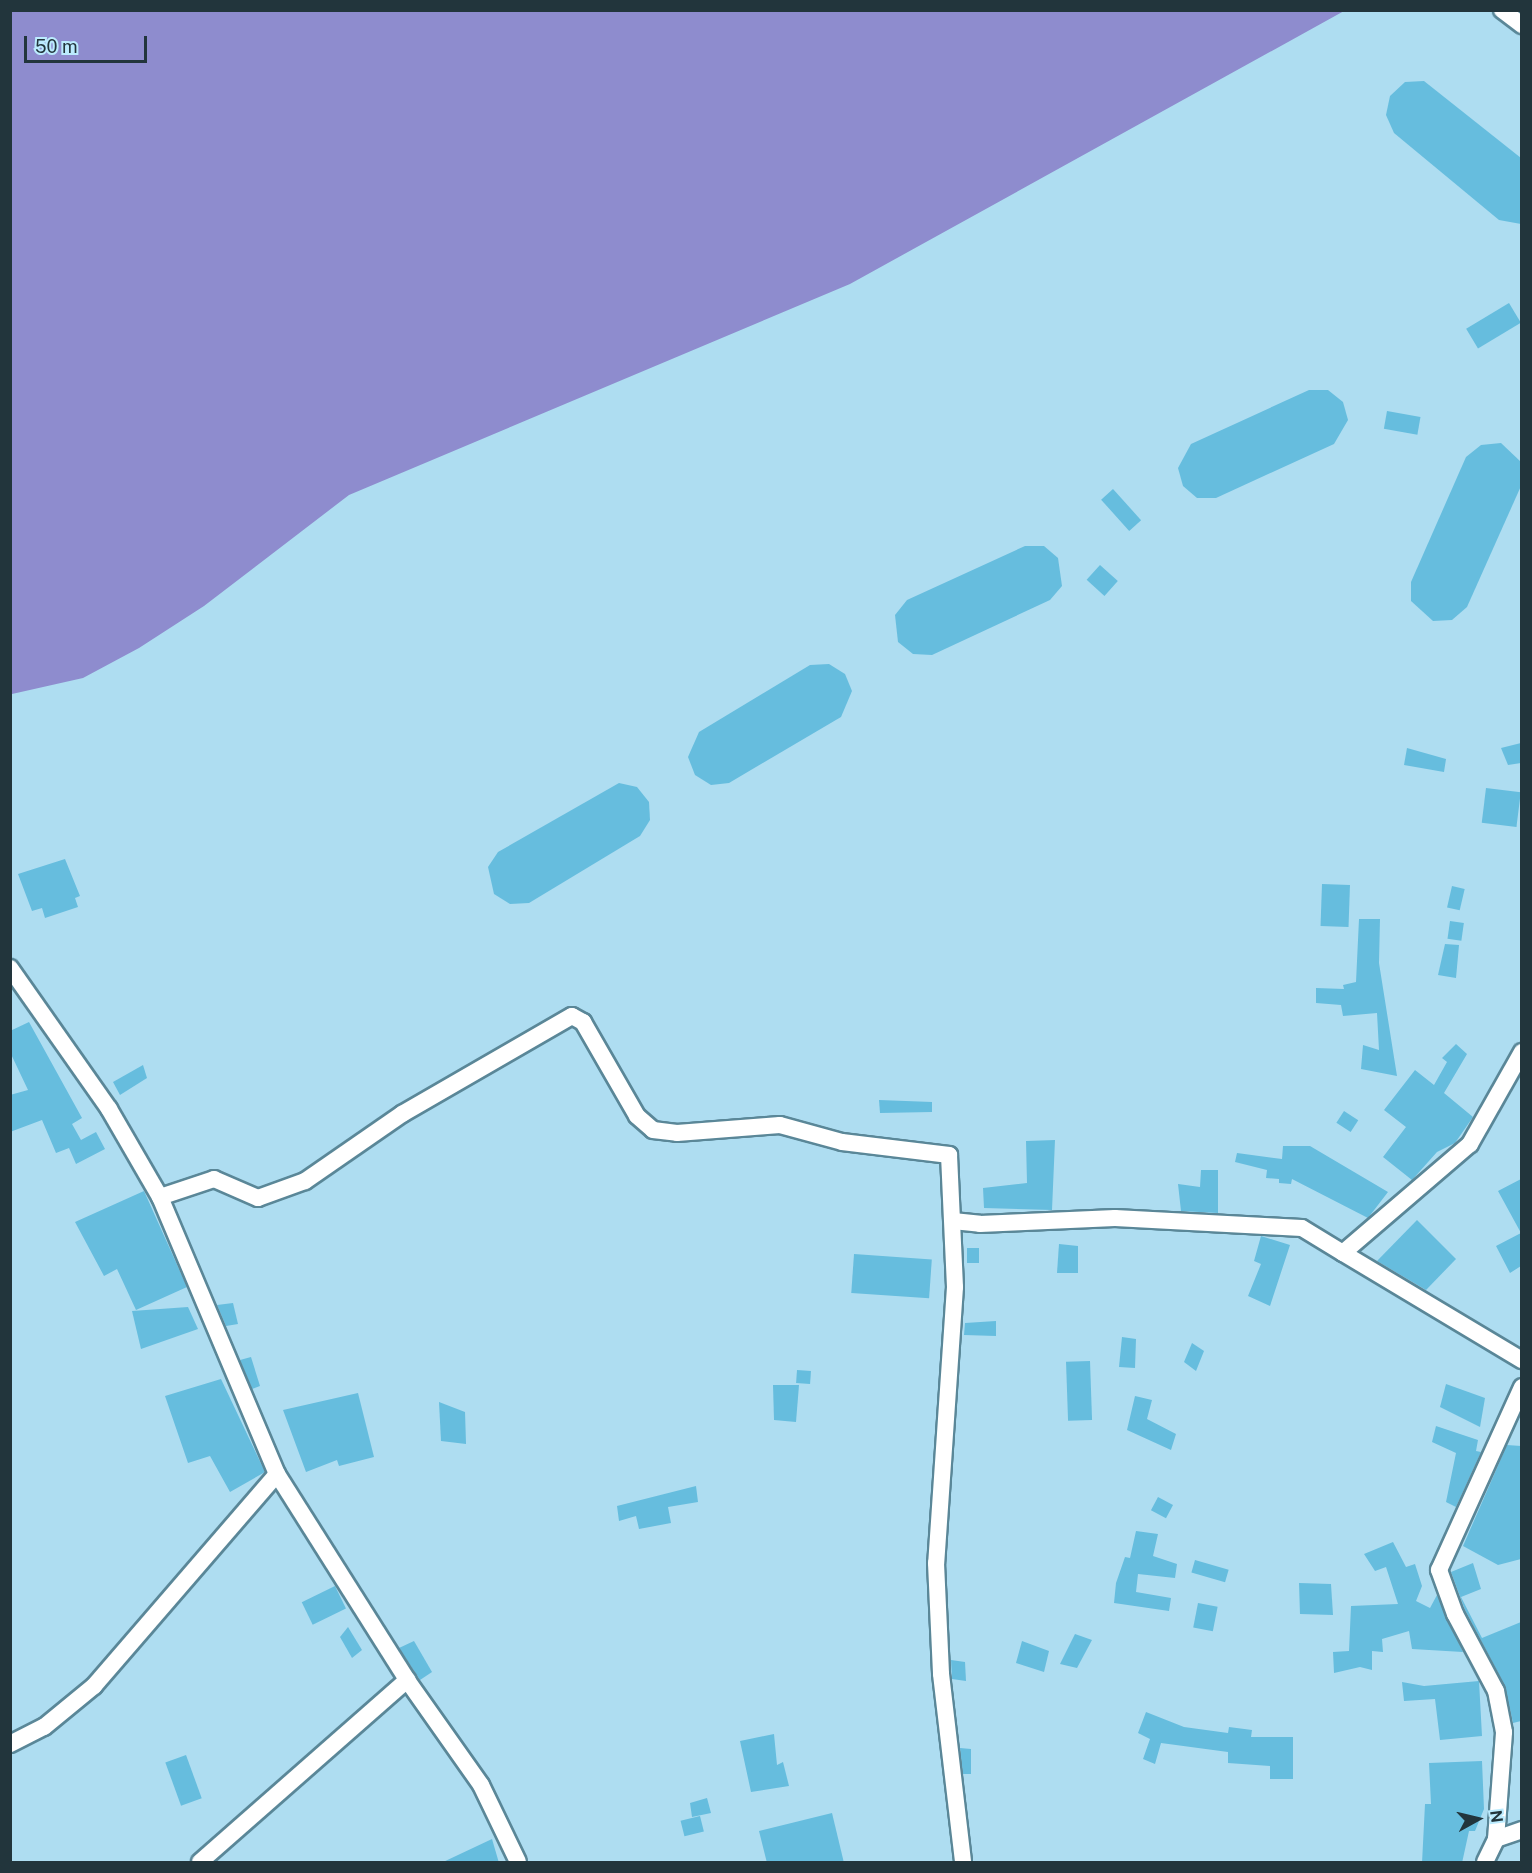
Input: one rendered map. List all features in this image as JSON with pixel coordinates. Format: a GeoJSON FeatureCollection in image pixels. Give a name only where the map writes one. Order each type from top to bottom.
{"type":"FeatureCollection","features":[{"type":"Feature","properties":{"kind":"street"},"geometry":{"type":"LineString","coordinates":[[1502,10],[1521,25]]}},
{"type":"Feature","properties":{"kind":"street"},"geometry":{"type":"LineString","coordinates":[[10,968],[109,1109],[160,1197],[277,1474],[407,1680],[481,1785],[518,1863]]}},
{"type":"Feature","properties":{"kind":"street"},"geometry":{"type":"LineString","coordinates":[[160,1197],[214,1179],[258,1198],[305,1181],[402,1114],[572,1016],[583,1022],[637,1116],[653,1130],[677,1133],[780,1125],[842,1142],[949,1155],[955,1287],[936,1563],[941,1674],[963,1863]]}},
{"type":"Feature","properties":{"kind":"street"},"geometry":{"type":"LineString","coordinates":[[1343,1253],[1470,1144],[1521,1052]]}},
{"type":"Feature","properties":{"kind":"street"},"geometry":{"type":"LineString","coordinates":[[953,1221],[980,1224],[1114,1218],[1302,1228],[1521,1360]]}},
{"type":"Feature","properties":{"kind":"street"},"geometry":{"type":"LineString","coordinates":[[1485,1863],[1497,1839],[1504,1732],[1496,1691],[1455,1614],[1439,1570],[1521,1387]]}},
{"type":"Feature","properties":{"kind":"street"},"geometry":{"type":"LineString","coordinates":[[10,1744],[44,1727],[94,1686],[277,1474]]}},
{"type":"Feature","properties":{"kind":"street"},"geometry":{"type":"LineString","coordinates":[[201,1863],[407,1680]]}},
{"type":"Feature","properties":{"kind":"street"},"geometry":{"type":"LineString","coordinates":[[1497,1839],[1521,1830]]}},
{"type":"Feature","properties":{"kind":"shaded area"},"geometry":{"type":"Polygon","coordinates":[[[10,11],[1344,11],[850,284],[349,495],[204,606],[139,648],[83,678],[12,694],[10,11]]]}},
{"type":"Feature","properties":{"kind":"building"},"geometry":{"type":"Polygon","coordinates":[[[1424,81],[1521,158],[1521,224],[1499,220],[1394,133],[1386,115],[1390,96],[1405,82],[1424,81]]]}},
{"type":"Feature","properties":{"kind":"building"},"geometry":{"type":"Polygon","coordinates":[[[1509,303],[1521,323],[1478,348],[1466,329],[1509,303]]]}},
{"type":"Feature","properties":{"kind":"building"},"geometry":{"type":"Polygon","coordinates":[[[1309,390],[1328,390],[1343,402],[1348,420],[1334,444],[1216,498],[1197,498],[1183,486],[1178,468],[1191,444],[1309,390]]]}},
{"type":"Feature","properties":{"kind":"building"},"geometry":{"type":"Polygon","coordinates":[[[1387,411],[1420,417],[1417,435],[1384,429],[1387,411]]]}},
{"type":"Feature","properties":{"kind":"building"},"geometry":{"type":"Polygon","coordinates":[[[1501,443],[1521,462],[1521,486],[1467,607],[1452,620],[1433,621],[1411,601],[1411,582],[1466,457],[1481,445],[1501,443]]]}},
{"type":"Feature","properties":{"kind":"building"},"geometry":{"type":"Polygon","coordinates":[[[1113,489],[1141,520],[1129,531],[1101,500],[1113,489]]]}},
{"type":"Feature","properties":{"kind":"building"},"geometry":{"type":"Polygon","coordinates":[[[1025,546],[1044,546],[1058,558],[1062,586],[1050,600],[932,655],[913,654],[898,642],[895,615],[907,600],[1025,546]]]}},
{"type":"Feature","properties":{"kind":"building"},"geometry":{"type":"Polygon","coordinates":[[[1100,565],[1118,581],[1104,596],[1087,580],[1100,565]]]}},
{"type":"Feature","properties":{"kind":"building"},"geometry":{"type":"Polygon","coordinates":[[[829,664],[845,674],[852,691],[841,717],[729,783],[711,785],[695,775],[688,757],[699,732],[810,665],[829,664]]]}},
{"type":"Feature","properties":{"kind":"building"},"geometry":{"type":"Polygon","coordinates":[[[1521,743],[1521,763],[1508,765],[1501,748],[1521,743]]]}},
{"type":"Feature","properties":{"kind":"building"},"geometry":{"type":"Polygon","coordinates":[[[1407,748],[1446,759],[1444,772],[1404,765],[1407,748]]]}},
{"type":"Feature","properties":{"kind":"building"},"geometry":{"type":"Polygon","coordinates":[[[619,783],[637,787],[649,802],[650,820],[640,836],[529,903],[510,904],[494,894],[488,867],[498,852],[619,783]]]}},
{"type":"Feature","properties":{"kind":"building"},"geometry":{"type":"Polygon","coordinates":[[[1486,788],[1521,792],[1516,827],[1482,823],[1486,788]]]}},
{"type":"Feature","properties":{"kind":"building"},"geometry":{"type":"Polygon","coordinates":[[[65,859],[80,896],[75,898],[78,907],[45,918],[42,908],[32,911],[18,874],[65,859]]]}},
{"type":"Feature","properties":{"kind":"building"},"geometry":{"type":"Polygon","coordinates":[[[1322,884],[1350,885],[1349,927],[1321,926],[1322,884]]]}},
{"type":"Feature","properties":{"kind":"building"},"geometry":{"type":"Polygon","coordinates":[[[1452,886],[1465,889],[1460,910],[1447,907],[1452,886]]]}},
{"type":"Feature","properties":{"kind":"building"},"geometry":{"type":"Polygon","coordinates":[[[1359,919],[1380,919],[1379,963],[1397,1076],[1361,1069],[1363,1045],[1379,1050],[1377,1013],[1343,1016],[1341,1005],[1316,1003],[1316,988],[1344,989],[1343,985],[1356,982],[1359,919]]]}},
{"type":"Feature","properties":{"kind":"building"},"geometry":{"type":"Polygon","coordinates":[[[1450,921],[1464,923],[1461,941],[1447,939],[1450,921]]]}},
{"type":"Feature","properties":{"kind":"building"},"geometry":{"type":"Polygon","coordinates":[[[1445,944],[1459,945],[1456,978],[1438,975],[1445,944]]]}},
{"type":"Feature","properties":{"kind":"building"},"geometry":{"type":"Polygon","coordinates":[[[29,1022],[82,1118],[72,1124],[81,1140],[96,1132],[105,1149],[76,1164],[69,1148],[56,1153],[42,1120],[10,1132],[10,1095],[28,1090],[10,1052],[10,1031],[29,1022]]]}},
{"type":"Feature","properties":{"kind":"building"},"geometry":{"type":"Polygon","coordinates":[[[1456,1044],[1467,1054],[1444,1093],[1473,1117],[1455,1143],[1437,1152],[1412,1180],[1383,1157],[1406,1127],[1384,1110],[1415,1070],[1434,1085],[1447,1062],[1442,1058],[1456,1044]]]}},
{"type":"Feature","properties":{"kind":"building"},"geometry":{"type":"Polygon","coordinates":[[[143,1065],[147,1078],[120,1095],[113,1082],[143,1065]]]}},
{"type":"Feature","properties":{"kind":"building"},"geometry":{"type":"Polygon","coordinates":[[[879,1100],[932,1102],[932,1112],[880,1113],[879,1100]]]}},
{"type":"Feature","properties":{"kind":"building"},"geometry":{"type":"Polygon","coordinates":[[[1344,1111],[1358,1120],[1351,1132],[1336,1123],[1344,1111]]]}},
{"type":"Feature","properties":{"kind":"building"},"geometry":{"type":"Polygon","coordinates":[[[1055,1140],[1052,1210],[984,1208],[983,1188],[1027,1183],[1026,1141],[1055,1140]]]}},
{"type":"Feature","properties":{"kind":"building"},"geometry":{"type":"Polygon","coordinates":[[[1283,1146],[1310,1146],[1388,1192],[1368,1218],[1292,1179],[1291,1184],[1279,1183],[1279,1179],[1266,1178],[1267,1170],[1235,1162],[1237,1153],[1282,1159],[1283,1146]]]}},
{"type":"Feature","properties":{"kind":"building"},"geometry":{"type":"Polygon","coordinates":[[[1201,1170],[1218,1170],[1218,1213],[1181,1211],[1178,1184],[1200,1187],[1201,1170]]]}},
{"type":"Feature","properties":{"kind":"building"},"geometry":{"type":"Polygon","coordinates":[[[1521,1179],[1521,1233],[1498,1191],[1521,1179]]]}},
{"type":"Feature","properties":{"kind":"building"},"geometry":{"type":"Polygon","coordinates":[[[144,1191],[187,1287],[136,1310],[117,1269],[104,1276],[75,1222],[144,1191]]]}},
{"type":"Feature","properties":{"kind":"building"},"geometry":{"type":"Polygon","coordinates":[[[1417,1220],[1456,1259],[1426,1290],[1377,1261],[1417,1220]]]}},
{"type":"Feature","properties":{"kind":"building"},"geometry":{"type":"Polygon","coordinates":[[[1521,1233],[1521,1266],[1510,1273],[1496,1246],[1521,1233]]]}},
{"type":"Feature","properties":{"kind":"building"},"geometry":{"type":"Polygon","coordinates":[[[1261,1236],[1290,1245],[1270,1306],[1248,1296],[1261,1264],[1254,1261],[1261,1236]]]}},
{"type":"Feature","properties":{"kind":"building"},"geometry":{"type":"Polygon","coordinates":[[[1059,1244],[1078,1246],[1078,1273],[1057,1273],[1059,1244]]]}},
{"type":"Feature","properties":{"kind":"building"},"geometry":{"type":"Polygon","coordinates":[[[967,1248],[979,1248],[979,1263],[967,1263],[967,1248]]]}},
{"type":"Feature","properties":{"kind":"building"},"geometry":{"type":"Polygon","coordinates":[[[854,1254],[932,1259],[929,1298],[851,1293],[854,1254]]]}},
{"type":"Feature","properties":{"kind":"building"},"geometry":{"type":"Polygon","coordinates":[[[233,1303],[238,1324],[226,1326],[217,1305],[233,1303]]]}},
{"type":"Feature","properties":{"kind":"building"},"geometry":{"type":"Polygon","coordinates":[[[188,1307],[198,1329],[141,1349],[132,1311],[188,1307]]]}},
{"type":"Feature","properties":{"kind":"building"},"geometry":{"type":"Polygon","coordinates":[[[996,1321],[996,1336],[964,1335],[965,1323],[996,1321]]]}},
{"type":"Feature","properties":{"kind":"building"},"geometry":{"type":"Polygon","coordinates":[[[1122,1337],[1136,1339],[1135,1368],[1119,1367],[1122,1337]]]}},
{"type":"Feature","properties":{"kind":"building"},"geometry":{"type":"Polygon","coordinates":[[[1192,1343],[1204,1351],[1196,1371],[1184,1362],[1192,1343]]]}},
{"type":"Feature","properties":{"kind":"building"},"geometry":{"type":"Polygon","coordinates":[[[251,1357],[260,1386],[252,1389],[240,1360],[251,1357]]]}},
{"type":"Feature","properties":{"kind":"building"},"geometry":{"type":"Polygon","coordinates":[[[1090,1361],[1092,1420],[1068,1421],[1066,1362],[1090,1361]]]}},
{"type":"Feature","properties":{"kind":"building"},"geometry":{"type":"Polygon","coordinates":[[[797,1370],[811,1371],[810,1384],[796,1383],[797,1370]]]}},
{"type":"Feature","properties":{"kind":"building"},"geometry":{"type":"Polygon","coordinates":[[[221,1379],[265,1472],[230,1492],[210,1456],[188,1463],[165,1396],[221,1379]]]}},
{"type":"Feature","properties":{"kind":"building"},"geometry":{"type":"Polygon","coordinates":[[[1446,1384],[1485,1398],[1480,1427],[1440,1407],[1446,1384]]]}},
{"type":"Feature","properties":{"kind":"building"},"geometry":{"type":"Polygon","coordinates":[[[773,1385],[799,1385],[796,1422],[774,1420],[773,1385]]]}},
{"type":"Feature","properties":{"kind":"building"},"geometry":{"type":"Polygon","coordinates":[[[358,1393],[374,1457],[339,1466],[337,1460],[306,1472],[283,1410],[358,1393]]]}},
{"type":"Feature","properties":{"kind":"building"},"geometry":{"type":"Polygon","coordinates":[[[1135,1396],[1152,1400],[1147,1419],[1176,1434],[1171,1450],[1127,1430],[1135,1396]]]}},
{"type":"Feature","properties":{"kind":"building"},"geometry":{"type":"Polygon","coordinates":[[[439,1402],[465,1412],[466,1444],[441,1441],[439,1402]]]}},
{"type":"Feature","properties":{"kind":"building"},"geometry":{"type":"Polygon","coordinates":[[[1436,1426],[1478,1440],[1476,1451],[1481,1452],[1456,1507],[1446,1502],[1456,1453],[1432,1442],[1436,1426]]]}},
{"type":"Feature","properties":{"kind":"building"},"geometry":{"type":"Polygon","coordinates":[[[1507,1445],[1521,1446],[1521,1559],[1498,1565],[1463,1546],[1507,1445]]]}},
{"type":"Feature","properties":{"kind":"building"},"geometry":{"type":"Polygon","coordinates":[[[696,1486],[698,1502],[668,1507],[671,1523],[639,1529],[636,1516],[619,1521],[617,1506],[696,1486]]]}},
{"type":"Feature","properties":{"kind":"building"},"geometry":{"type":"Polygon","coordinates":[[[1158,1497],[1173,1505],[1166,1518],[1151,1510],[1158,1497]]]}},
{"type":"Feature","properties":{"kind":"building"},"geometry":{"type":"Polygon","coordinates":[[[1136,1531],[1158,1534],[1153,1556],[1177,1564],[1175,1578],[1138,1574],[1136,1592],[1171,1598],[1169,1611],[1114,1603],[1116,1583],[1125,1557],[1130,1558],[1136,1531]]]}},
{"type":"Feature","properties":{"kind":"building"},"geometry":{"type":"Polygon","coordinates":[[[1393,1542],[1406,1567],[1415,1564],[1422,1586],[1416,1601],[1430,1608],[1437,1595],[1463,1652],[1412,1649],[1409,1631],[1382,1639],[1383,1652],[1372,1651],[1372,1670],[1360,1667],[1334,1673],[1333,1652],[1349,1651],[1351,1606],[1398,1604],[1386,1567],[1375,1571],[1364,1554],[1393,1542]]]}},
{"type":"Feature","properties":{"kind":"building"},"geometry":{"type":"Polygon","coordinates":[[[1195,1560],[1229,1570],[1225,1582],[1191,1572],[1195,1560]]]}},
{"type":"Feature","properties":{"kind":"building"},"geometry":{"type":"Polygon","coordinates":[[[1473,1563],[1481,1589],[1461,1597],[1482,1638],[1521,1622],[1521,1721],[1513,1723],[1505,1686],[1465,1610],[1451,1572],[1473,1563]]]}},
{"type":"Feature","properties":{"kind":"building"},"geometry":{"type":"Polygon","coordinates":[[[1299,1583],[1331,1584],[1333,1615],[1300,1614],[1299,1583]]]}},
{"type":"Feature","properties":{"kind":"building"},"geometry":{"type":"Polygon","coordinates":[[[335,1586],[346,1608],[313,1625],[302,1602],[335,1586]]]}},
{"type":"Feature","properties":{"kind":"building"},"geometry":{"type":"Polygon","coordinates":[[[1198,1603],[1218,1607],[1213,1631],[1193,1628],[1198,1603]]]}},
{"type":"Feature","properties":{"kind":"building"},"geometry":{"type":"Polygon","coordinates":[[[348,1627],[362,1650],[352,1658],[340,1637],[348,1627]]]}},
{"type":"Feature","properties":{"kind":"building"},"geometry":{"type":"Polygon","coordinates":[[[1075,1634],[1092,1640],[1077,1668],[1060,1664],[1075,1634]]]}},
{"type":"Feature","properties":{"kind":"building"},"geometry":{"type":"Polygon","coordinates":[[[414,1641],[432,1672],[420,1680],[399,1648],[414,1641]]]}},
{"type":"Feature","properties":{"kind":"building"},"geometry":{"type":"Polygon","coordinates":[[[1022,1641],[1049,1651],[1044,1672],[1016,1663],[1022,1641]]]}},
{"type":"Feature","properties":{"kind":"building"},"geometry":{"type":"Polygon","coordinates":[[[951,1660],[965,1662],[966,1681],[952,1679],[951,1660]]]}},
{"type":"Feature","properties":{"kind":"building"},"geometry":{"type":"Polygon","coordinates":[[[1479,1681],[1482,1736],[1440,1740],[1435,1699],[1404,1701],[1402,1682],[1424,1686],[1479,1681]]]}},
{"type":"Feature","properties":{"kind":"building"},"geometry":{"type":"Polygon","coordinates":[[[1146,1712],[1184,1727],[1228,1733],[1229,1727],[1252,1730],[1251,1737],[1293,1737],[1293,1779],[1270,1779],[1270,1766],[1228,1763],[1228,1752],[1161,1743],[1155,1764],[1143,1759],[1150,1739],[1138,1733],[1146,1712]]]}},
{"type":"Feature","properties":{"kind":"building"},"geometry":{"type":"Polygon","coordinates":[[[774,1734],[777,1765],[783,1762],[789,1786],[751,1792],[740,1741],[774,1734]]]}},
{"type":"Feature","properties":{"kind":"building"},"geometry":{"type":"Polygon","coordinates":[[[960,1748],[971,1749],[971,1774],[963,1774],[960,1748]]]}},
{"type":"Feature","properties":{"kind":"building"},"geometry":{"type":"Polygon","coordinates":[[[186,1755],[202,1798],[181,1806],[165,1763],[186,1755]]]}},
{"type":"Feature","properties":{"kind":"building"},"geometry":{"type":"Polygon","coordinates":[[[1482,1761],[1484,1809],[1475,1831],[1469,1831],[1462,1863],[1422,1863],[1425,1804],[1431,1804],[1429,1763],[1482,1761]]]}},
{"type":"Feature","properties":{"kind":"building"},"geometry":{"type":"Polygon","coordinates":[[[707,1798],[711,1813],[692,1817],[690,1803],[707,1798]]]}},
{"type":"Feature","properties":{"kind":"building"},"geometry":{"type":"Polygon","coordinates":[[[832,1813],[844,1863],[767,1863],[759,1831],[832,1813]]]}},
{"type":"Feature","properties":{"kind":"building"},"geometry":{"type":"Polygon","coordinates":[[[700,1816],[704,1832],[684,1836],[681,1821],[700,1816]]]}},
{"type":"Feature","properties":{"kind":"building"},"geometry":{"type":"Polygon","coordinates":[[[492,1839],[499,1863],[441,1863],[492,1839]]]}}]}
